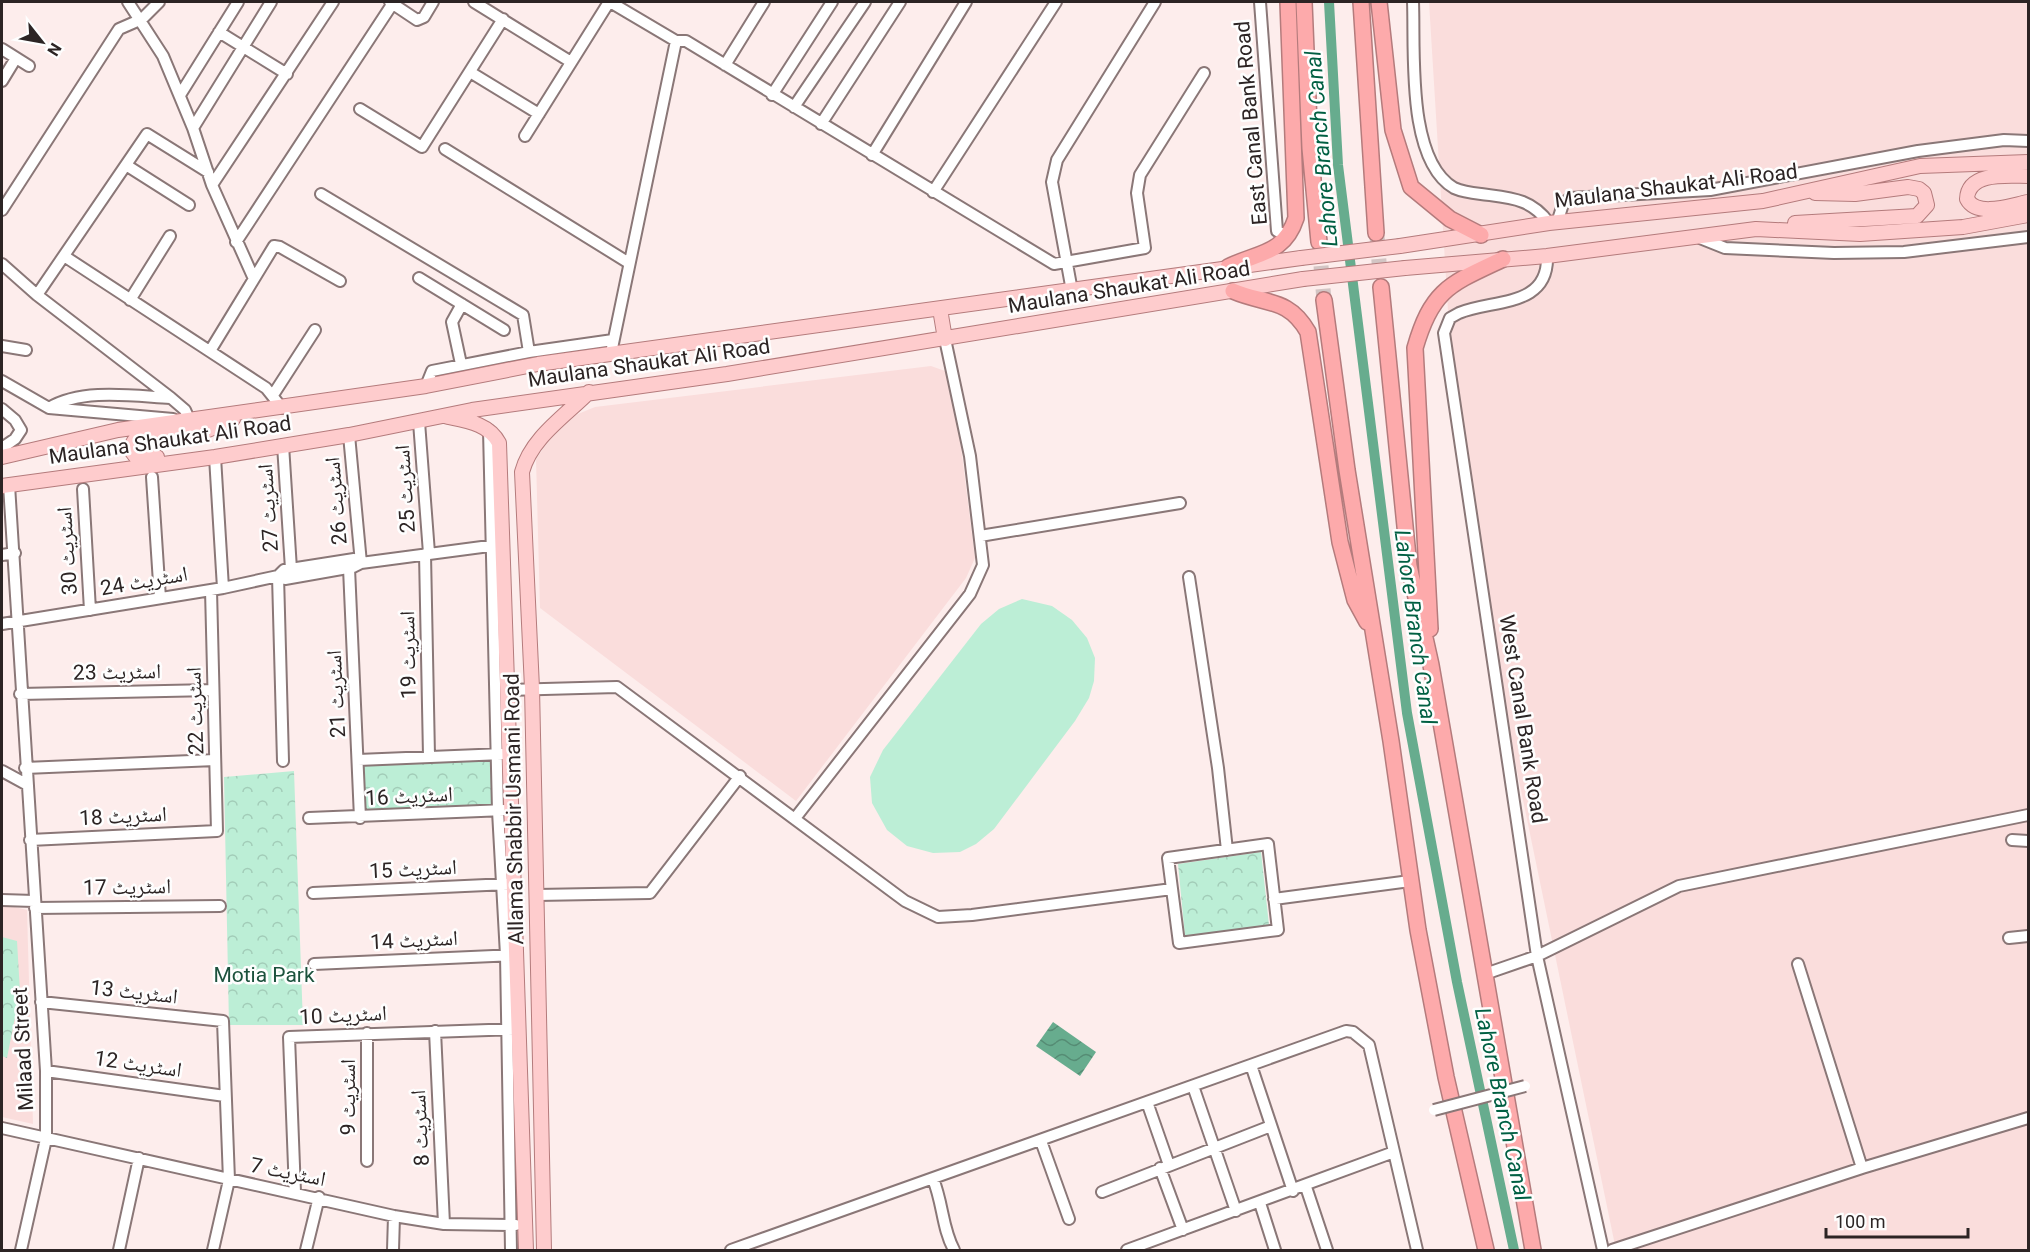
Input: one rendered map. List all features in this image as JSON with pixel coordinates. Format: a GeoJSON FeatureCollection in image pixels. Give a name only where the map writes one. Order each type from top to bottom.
{"type":"FeatureCollection","features":[{"type":"Feature","properties":{"kind":"highway"},"geometry":{"type":"LineString","coordinates":[[1228,267],[1249,256],[1274,249],[1288,236],[1296,218],[1288,2]]}},
{"type":"Feature","properties":{"kind":"highway"},"geometry":{"type":"LineString","coordinates":[[1304,2],[1310,148],[1319,242]]}},
{"type":"Feature","properties":{"kind":"highway"},"geometry":{"type":"LineString","coordinates":[[1361,2],[1376,233]]}},
{"type":"Feature","properties":{"kind":"highway"},"geometry":{"type":"LineString","coordinates":[[1379,2],[1393,130],[1411,187],[1450,219],[1481,235]]}},
{"type":"Feature","properties":{"kind":"highway"},"geometry":{"type":"LineString","coordinates":[[1431,665],[1428,558],[1415,348],[1422,325],[1437,297],[1457,281],[1503,259]]}},
{"type":"Feature","properties":{"kind":"highway"},"geometry":{"type":"LineString","coordinates":[[1381,287],[1409,566],[1431,665],[1533,1251]]}},
{"type":"Feature","properties":{"kind":"highway"},"geometry":{"type":"LineString","coordinates":[[1233,291],[1252,299],[1281,304],[1300,318],[1308,332],[1341,542],[1355,600],[1374,636]]}},
{"type":"Feature","properties":{"kind":"highway"},"geometry":{"type":"LineString","coordinates":[[1324,300],[1347,470],[1410,881],[1446,1077],[1486,1251]]}},
{"type":"Feature","properties":{"kind":"main road","name":"Maulana Shaukat Ali Road"},"geometry":{"type":"LineString","coordinates":[[2,457],[118,430],[244,414],[426,386],[538,364],[612,346],[940,309],[1228,267],[1252,266],[1481,235],[1553,223],[1763,201],[1920,166],[2028,162]]}},
{"type":"Feature","properties":{"kind":"main road"},"geometry":{"type":"LineString","coordinates":[[2028,176],[1978,181],[1969,190],[1967,199],[1971,205],[1981,209],[2028,202]]}},
{"type":"Feature","properties":{"kind":"main road"},"geometry":{"type":"LineString","coordinates":[[1503,259],[1700,238],[1786,224],[1917,216],[1927,205],[1924,193],[1914,187],[1855,194],[1807,192]]}},
{"type":"Feature","properties":{"kind":"main road"},"geometry":{"type":"LineString","coordinates":[[1766,229],[1872,233],[1963,227],[2028,214]]}},
{"type":"Feature","properties":{"kind":"main road","name":"Maulana Shaukat Ali Road"},"geometry":{"type":"LineString","coordinates":[[5,492],[349,435],[472,410],[727,374],[1303,279],[1503,259]]}},
{"type":"Feature","properties":{"kind":"main road"},"geometry":{"type":"LineString","coordinates":[[940,309],[945,339]]}},
{"type":"Feature","properties":{"kind":"main road","name":"Allama Shabbir Usmani Road"},"geometry":{"type":"LineString","coordinates":[[544,1251],[532,688],[522,472],[528,456],[539,441],[589,392]]}},
{"type":"Feature","properties":{"kind":"main road"},"geometry":{"type":"LineString","coordinates":[[200,459],[192,455],[141,458],[132,455],[129,449],[134,441],[208,430],[244,414]]}},
{"type":"Feature","properties":{"kind":"main road","name":"Allama Shabbir Usmani Road"},"geometry":{"type":"LineString","coordinates":[[447,416],[489,430],[499,443],[498,545],[508,690],[504,754],[505,810],[513,1029],[526,1251]]}},
{"type":"Feature","properties":{"kind":"street"},"geometry":{"type":"LineString","coordinates":[[128,2],[131,9],[142,19],[163,56],[193,128],[212,185],[254,279]]}},
{"type":"Feature","properties":{"kind":"street"},"geometry":{"type":"LineString","coordinates":[[2,210],[119,29],[142,19],[159,2]]}},
{"type":"Feature","properties":{"kind":"street"},"geometry":{"type":"LineString","coordinates":[[180,95],[238,2]]}},
{"type":"Feature","properties":{"kind":"street"},"geometry":{"type":"LineString","coordinates":[[193,128],[271,2]]}},
{"type":"Feature","properties":{"kind":"street"},"geometry":{"type":"LineString","coordinates":[[212,185],[333,2]]}},
{"type":"Feature","properties":{"kind":"street"},"geometry":{"type":"LineString","coordinates":[[236,242],[392,2],[417,20],[424,16],[433,2]]}},
{"type":"Feature","properties":{"kind":"street"},"geometry":{"type":"LineString","coordinates":[[474,2],[571,62]]}},
{"type":"Feature","properties":{"kind":"street"},"geometry":{"type":"LineString","coordinates":[[525,136],[612,2],[676,41],[686,41],[1044,259],[1054,264],[1065,263],[1145,248],[1137,193],[1140,175],[1204,73]]}},
{"type":"Feature","properties":{"kind":"street"},"geometry":{"type":"LineString","coordinates":[[725,65],[764,2]]}},
{"type":"Feature","properties":{"kind":"street"},"geometry":{"type":"LineString","coordinates":[[794,107],[865,2]]}},
{"type":"Feature","properties":{"kind":"street"},"geometry":{"type":"LineString","coordinates":[[821,124],[900,2]]}},
{"type":"Feature","properties":{"kind":"street"},"geometry":{"type":"LineString","coordinates":[[872,155],[966,2]]}},
{"type":"Feature","properties":{"kind":"street"},"geometry":{"type":"LineString","coordinates":[[933,192],[1056,2]]}},
{"type":"Feature","properties":{"kind":"street"},"geometry":{"type":"LineString","coordinates":[[1072,291],[1065,263],[1052,182],[1057,160],[1155,2]]}},
{"type":"Feature","properties":{"kind":"street","name":"East Canal Bank Road"},"geometry":{"type":"LineString","coordinates":[[1260,2],[1277,231],[1288,236]]}},
{"type":"Feature","properties":{"kind":"street"},"geometry":{"type":"LineString","coordinates":[[1413,2],[1418,114],[1431,162],[1454,188],[1466,192],[1520,199],[1540,211],[1553,223],[1563,204],[1570,198],[1710,190],[1918,151],[2004,140],[2028,141]]}},
{"type":"Feature","properties":{"kind":"street"},"geometry":{"type":"LineString","coordinates":[[772,95],[829,3]]}},
{"type":"Feature","properties":{"kind":"street"},"geometry":{"type":"LineString","coordinates":[[360,109],[422,147],[503,19]]}},
{"type":"Feature","properties":{"kind":"street"},"geometry":{"type":"LineString","coordinates":[[219,32],[287,74]]}},
{"type":"Feature","properties":{"kind":"street"},"geometry":{"type":"LineString","coordinates":[[426,386],[432,371],[461,364],[528,352],[612,346],[676,41]]}},
{"type":"Feature","properties":{"kind":"street"},"geometry":{"type":"LineString","coordinates":[[2,49],[29,66]]}},
{"type":"Feature","properties":{"kind":"street"},"geometry":{"type":"LineString","coordinates":[[2,81],[15,58]]}},
{"type":"Feature","properties":{"kind":"street"},"geometry":{"type":"LineString","coordinates":[[470,72],[539,114]]}},
{"type":"Feature","properties":{"kind":"street"},"geometry":{"type":"LineString","coordinates":[[37,296],[147,134],[208,171]]}},
{"type":"Feature","properties":{"kind":"street"},"geometry":{"type":"LineString","coordinates":[[445,149],[629,263]]}},
{"type":"Feature","properties":{"kind":"street"},"geometry":{"type":"LineString","coordinates":[[126,165],[189,205]]}},
{"type":"Feature","properties":{"kind":"street"},"geometry":{"type":"LineString","coordinates":[[2,189],[11,195]]}},
{"type":"Feature","properties":{"kind":"street"},"geometry":{"type":"LineString","coordinates":[[321,194],[523,315],[528,352]]}},
{"type":"Feature","properties":{"kind":"street"},"geometry":{"type":"LineString","coordinates":[[130,300],[170,236]]}},
{"type":"Feature","properties":{"kind":"street"},"geometry":{"type":"LineString","coordinates":[[1700,238],[1725,248],[1834,254],[1904,252],[2028,237]]}},
{"type":"Feature","properties":{"kind":"street"},"geometry":{"type":"LineString","coordinates":[[210,351],[274,246],[280,247],[340,281]]}},
{"type":"Feature","properties":{"kind":"street"},"geometry":{"type":"LineString","coordinates":[[64,256],[210,351],[273,395],[282,408]]}},
{"type":"Feature","properties":{"kind":"street","name":"West Canal Bank Road"},"geometry":{"type":"LineString","coordinates":[[1547,256],[1548,268],[1543,280],[1528,295],[1459,313],[1450,318],[1444,333],[1537,956],[1603,1251]]}},
{"type":"Feature","properties":{"kind":"street"},"geometry":{"type":"LineString","coordinates":[[2,264],[37,296],[171,398],[185,410],[184,420],[49,408],[2,381]]}},
{"type":"Feature","properties":{"kind":"street"},"geometry":{"type":"LineString","coordinates":[[419,278],[504,330]]}},
{"type":"Feature","properties":{"kind":"street"},"geometry":{"type":"LineString","coordinates":[[461,364],[452,322],[462,304]]}},
{"type":"Feature","properties":{"kind":"street"},"geometry":{"type":"LineString","coordinates":[[273,395],[315,330]]}},
{"type":"Feature","properties":{"kind":"street"},"geometry":{"type":"LineString","coordinates":[[796,818],[970,594],[983,565],[970,456],[945,339]]}},
{"type":"Feature","properties":{"kind":"street"},"geometry":{"type":"LineString","coordinates":[[2,346],[26,350]]}},
{"type":"Feature","properties":{"kind":"street"},"geometry":{"type":"LineString","coordinates":[[49,408],[62,400],[82,397],[171,398]]}},
{"type":"Feature","properties":{"kind":"street"},"geometry":{"type":"LineString","coordinates":[[2,409],[15,420],[21,430],[15,439],[2,448]]}},
{"type":"Feature","properties":{"kind":"street","name":"اسٹریٹ 25"},"geometry":{"type":"LineString","coordinates":[[419,422],[427,553]]}},
{"type":"Feature","properties":{"kind":"street","name":"اسٹریٹ 26"},"geometry":{"type":"LineString","coordinates":[[349,435],[361,563]]}},
{"type":"Feature","properties":{"kind":"street","name":"اسٹریٹ 27"},"geometry":{"type":"LineString","coordinates":[[283,445],[291,569]]}},
{"type":"Feature","properties":{"kind":"street"},"geometry":{"type":"LineString","coordinates":[[215,457],[223,588]]}},
{"type":"Feature","properties":{"kind":"street"},"geometry":{"type":"LineString","coordinates":[[152,477],[160,598]]}},
{"type":"Feature","properties":{"kind":"street","name":"اسٹریٹ 30"},"geometry":{"type":"LineString","coordinates":[[83,489],[90,610]]}},
{"type":"Feature","properties":{"kind":"street","name":"Milaad Street"},"geometry":{"type":"LineString","coordinates":[[5,492],[15,553],[16,623],[46,1071],[46,1139],[21,1251]]}},
{"type":"Feature","properties":{"kind":"street"},"geometry":{"type":"LineString","coordinates":[[980,536],[1180,503]]}},
{"type":"Feature","properties":{"kind":"street"},"geometry":{"type":"LineString","coordinates":[[358,760],[504,754],[498,545]]}},
{"type":"Feature","properties":{"kind":"street","name":"اسٹریٹ 24"},"geometry":{"type":"LineString","coordinates":[[278,576],[285,579],[349,568],[361,563],[498,545]]}},
{"type":"Feature","properties":{"kind":"street"},"geometry":{"type":"LineString","coordinates":[[2,555],[15,553]]}},
{"type":"Feature","properties":{"kind":"street","name":"اسٹریٹ 19"},"geometry":{"type":"LineString","coordinates":[[427,553],[429,756]]}},
{"type":"Feature","properties":{"kind":"street","name":"اسٹریٹ 24"},"geometry":{"type":"LineString","coordinates":[[2,624],[223,588],[278,576],[291,569],[354,559],[361,563]]}},
{"type":"Feature","properties":{"kind":"street","name":"اسٹریٹ 21"},"geometry":{"type":"LineString","coordinates":[[349,568],[360,818]]}},
{"type":"Feature","properties":{"kind":"street"},"geometry":{"type":"LineString","coordinates":[[278,576],[283,761]]}},
{"type":"Feature","properties":{"kind":"street"},"geometry":{"type":"LineString","coordinates":[[1189,577],[1218,768],[1227,850]]}},
{"type":"Feature","properties":{"kind":"street","name":"اسٹریٹ 22"},"geometry":{"type":"LineString","coordinates":[[210,590],[218,831]]}},
{"type":"Feature","properties":{"kind":"street"},"geometry":{"type":"LineString","coordinates":[[508,690],[617,687],[740,776],[905,901],[938,917],[972,915],[1172,889]]}},
{"type":"Feature","properties":{"kind":"street","name":"اسٹریٹ 23"},"geometry":{"type":"LineString","coordinates":[[21,694],[213,690]]}},
{"type":"Feature","properties":{"kind":"street"},"geometry":{"type":"LineString","coordinates":[[25,768],[216,760]]}},
{"type":"Feature","properties":{"kind":"street"},"geometry":{"type":"LineString","coordinates":[[2,771],[26,784]]}},
{"type":"Feature","properties":{"kind":"street"},"geometry":{"type":"LineString","coordinates":[[537,895],[650,893],[740,776]]}},
{"type":"Feature","properties":{"kind":"street","name":"اسٹریٹ 16"},"geometry":{"type":"LineString","coordinates":[[309,818],[360,818],[505,810]]}},
{"type":"Feature","properties":{"kind":"street"},"geometry":{"type":"LineString","coordinates":[[1485,974],[1537,956],[1679,886],[2028,815]]}},
{"type":"Feature","properties":{"kind":"street","name":"اسٹریٹ 18"},"geometry":{"type":"LineString","coordinates":[[30,840],[218,831]]}},
{"type":"Feature","properties":{"kind":"street"},"geometry":{"type":"LineString","coordinates":[[2012,840],[2028,841]]}},
{"type":"Feature","properties":{"kind":"street"},"geometry":{"type":"LineString","coordinates":[[1268,844],[1278,930],[1179,943],[1168,858],[1227,850],[1268,844]]}},
{"type":"Feature","properties":{"kind":"street"},"geometry":{"type":"LineString","coordinates":[[1275,899],[1410,881]]}},
{"type":"Feature","properties":{"kind":"street","name":"اسٹریٹ 15"},"geometry":{"type":"LineString","coordinates":[[313,893],[508,884]]}},
{"type":"Feature","properties":{"kind":"street","name":"اسٹریٹ 17"},"geometry":{"type":"LineString","coordinates":[[2,900],[34,904],[220,906]]}},
{"type":"Feature","properties":{"kind":"street"},"geometry":{"type":"LineString","coordinates":[[2009,938],[2028,936]]}},
{"type":"Feature","properties":{"kind":"street","name":"اسٹریٹ 14"},"geometry":{"type":"LineString","coordinates":[[314,964],[511,955]]}},
{"type":"Feature","properties":{"kind":"street"},"geometry":{"type":"LineString","coordinates":[[1798,964],[1862,1168]]}},
{"type":"Feature","properties":{"kind":"street","name":"اسٹریٹ 13"},"geometry":{"type":"LineString","coordinates":[[41,1002],[223,1021],[225,1096]]}},
{"type":"Feature","properties":{"kind":"street"},"geometry":{"type":"LineString","coordinates":[[511,1251],[513,1029]]}},
{"type":"Feature","properties":{"kind":"street","name":"اسٹریٹ 10"},"geometry":{"type":"LineString","coordinates":[[295,1192],[289,1037],[513,1029]]}},
{"type":"Feature","properties":{"kind":"street","name":"اسٹریٹ 8"},"geometry":{"type":"LineString","coordinates":[[435,1031],[444,1224]]}},
{"type":"Feature","properties":{"kind":"street"},"geometry":{"type":"LineString","coordinates":[[731,1251],[1251,1065],[1346,1032],[1353,1032],[1369,1045],[1417,1251]]}},
{"type":"Feature","properties":{"kind":"street","name":"اسٹریٹ 9"},"geometry":{"type":"LineString","coordinates":[[367,1033],[367,1161]]}},
{"type":"Feature","properties":{"kind":"street"},"geometry":{"type":"LineString","coordinates":[[1251,1065],[1293,1191]]}},
{"type":"Feature","properties":{"kind":"street","name":"اسٹریٹ 12"},"geometry":{"type":"LineString","coordinates":[[46,1071],[225,1096]]}},
{"type":"Feature","properties":{"kind":"street"},"geometry":{"type":"LineString","coordinates":[[1193,1086],[1236,1211]]}},
{"type":"Feature","properties":{"kind":"street"},"geometry":{"type":"LineString","coordinates":[[1434,1110],[1525,1086]]}},
{"type":"Feature","properties":{"kind":"street"},"geometry":{"type":"LineString","coordinates":[[213,1251],[229,1180],[225,1096]]}},
{"type":"Feature","properties":{"kind":"street"},"geometry":{"type":"LineString","coordinates":[[1147,1102],[1183,1230]]}},
{"type":"Feature","properties":{"kind":"street"},"geometry":{"type":"LineString","coordinates":[[1612,1251],[1862,1168],[2028,1118]]}},
{"type":"Feature","properties":{"kind":"street"},"geometry":{"type":"LineString","coordinates":[[1102,1192],[1271,1126]]}},
{"type":"Feature","properties":{"kind":"street","name":"اسٹریٹ 7"},"geometry":{"type":"LineString","coordinates":[[2,1128],[229,1180],[319,1197],[394,1216],[444,1224],[525,1224]]}},
{"type":"Feature","properties":{"kind":"street"},"geometry":{"type":"LineString","coordinates":[[1041,1140],[1069,1219]]}},
{"type":"Feature","properties":{"kind":"street"},"geometry":{"type":"LineString","coordinates":[[1127,1251],[1144,1247],[1183,1230],[1394,1152]]}},
{"type":"Feature","properties":{"kind":"street"},"geometry":{"type":"LineString","coordinates":[[119,1251],[139,1158]]}},
{"type":"Feature","properties":{"kind":"street"},"geometry":{"type":"LineString","coordinates":[[933,1179],[942,1201],[945,1233],[954,1251]]}},
{"type":"Feature","properties":{"kind":"street"},"geometry":{"type":"LineString","coordinates":[[1306,1186],[1327,1251]]}},
{"type":"Feature","properties":{"kind":"street"},"geometry":{"type":"LineString","coordinates":[[306,1251],[319,1197]]}},
{"type":"Feature","properties":{"kind":"street"},"geometry":{"type":"LineString","coordinates":[[1260,1203],[1275,1251]]}},
{"type":"Feature","properties":{"kind":"street"},"geometry":{"type":"LineString","coordinates":[[393,1251],[394,1216]]}},
{"type":"Feature","properties":{"kind":"shaded area"},"geometry":{"type":"Polygon","coordinates":[[[1429,2],[2028,2],[2028,1250],[1616,1250],[1516,766],[1474,520],[1449,327],[1429,2]]]}},
{"type":"Feature","properties":{"kind":"shaded area"},"geometry":{"type":"Polygon","coordinates":[[[931,366],[945,371],[953,384],[975,558],[966,578],[796,801],[540,608],[536,459],[552,436],[573,416],[595,407],[931,366]]]}},
{"type":"Feature","properties":{"kind":"shaded area"},"geometry":{"type":"Polygon","coordinates":[[[2,904],[27,910],[33,1124],[2,1117],[2,904]]]}},
{"type":"Feature","properties":{"kind":"green space"},"geometry":{"type":"Polygon","coordinates":[[[1022,599],[1052,606],[1072,620],[1087,638],[1095,658],[1094,681],[1089,698],[1075,721],[994,829],[976,844],[960,852],[933,853],[907,846],[887,830],[872,803],[870,777],[883,750],[981,624],[999,609],[1022,599]]]}},
{"type":"Feature","properties":{"kind":"green space"},"geometry":{"type":"Polygon","coordinates":[[[494,758],[495,809],[363,814],[362,763],[494,758]]]}},
{"type":"Feature","properties":{"kind":"green space","name":"Motia Park"},"geometry":{"type":"Polygon","coordinates":[[[294,771],[303,1025],[229,1025],[224,777],[294,771]]]}},
{"type":"Feature","properties":{"kind":"green space"},"geometry":{"type":"Polygon","coordinates":[[[1261,852],[1269,925],[1185,936],[1178,864],[1261,852]]]}},
{"type":"Feature","properties":{"kind":"green space"},"geometry":{"type":"Polygon","coordinates":[[[2,937],[17,941],[20,992],[7,1058],[2,1056],[2,937]]]}},
{"type":"Feature","properties":{"kind":"water"},"geometry":{"type":"Polygon","coordinates":[[[1053,1022],[1096,1052],[1080,1076],[1036,1046],[1053,1022]]]}},
{"type":"Feature","properties":{"kind":"waterway","name":"Lahore Branch Canal"},"geometry":{"type":"LineString","coordinates":[[1329,2],[1338,165],[1407,713],[1457,982],[1514,1250]]}},
{"type":"Feature","properties":{"kind":"tunnel"},"geometry":{"type":"LineString","coordinates":[[1377,236],[1381,287]]}},
{"type":"Feature","properties":{"kind":"tunnel"},"geometry":{"type":"LineString","coordinates":[[1319,243],[1324,300]]}}]}
